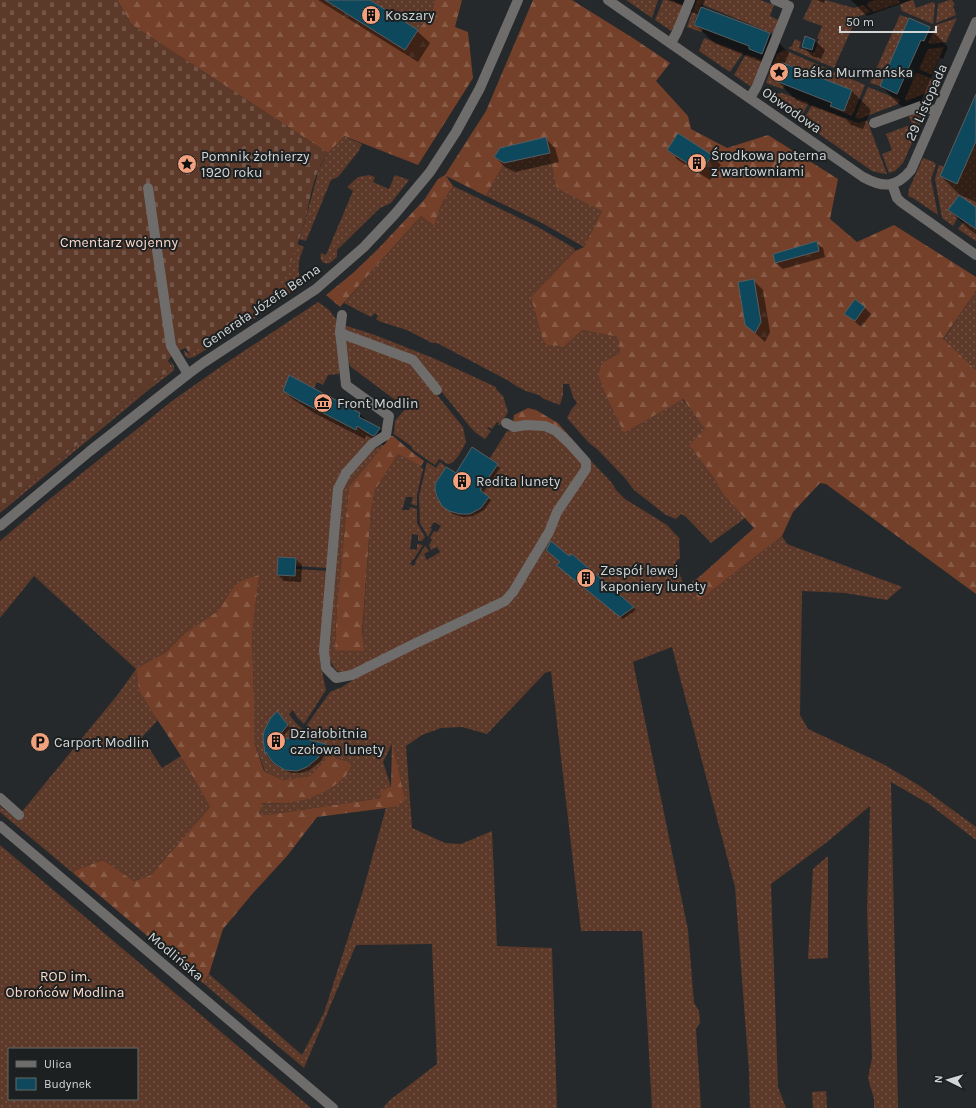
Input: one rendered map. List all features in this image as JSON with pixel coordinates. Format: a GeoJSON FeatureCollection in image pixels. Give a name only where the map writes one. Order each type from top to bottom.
{"type":"FeatureCollection","features":[{"type":"Feature","properties":{"kind":"street","name":"Generała Józefa Bema"},"geometry":{"type":"LineString","coordinates":[[0,526],[90,451],[188,374],[316,289],[364,247],[396,214],[430,172],[456,132],[480,88],[518,0]]}},
{"type":"Feature","properties":{"kind":"street","name":"Obwodowa"},"geometry":{"type":"LineString","coordinates":[[608,0],[863,177],[872,182],[892,184]]}},
{"type":"Feature","properties":{"kind":"street"},"geometry":{"type":"LineString","coordinates":[[671,43],[690,0]]}},
{"type":"Feature","properties":{"kind":"street"},"geometry":{"type":"LineString","coordinates":[[750,98],[757,86],[789,6],[775,0]]}},
{"type":"Feature","properties":{"kind":"street","name":"29 Listopada"},"geometry":{"type":"LineString","coordinates":[[892,184],[904,179],[911,170],[976,22]]}},
{"type":"Feature","properties":{"kind":"street"},"geometry":{"type":"LineString","coordinates":[[874,123],[921,106],[937,111]]}},
{"type":"Feature","properties":{"kind":"street"},"geometry":{"type":"LineString","coordinates":[[892,184],[897,198],[901,202],[976,254]]}},
{"type":"Feature","properties":{"kind":"street"},"geometry":{"type":"LineString","coordinates":[[148,188],[170,346],[188,374]]}},
{"type":"Feature","properties":{"kind":"street"},"geometry":{"type":"LineString","coordinates":[[342,315],[340,333],[346,385],[389,416],[386,435],[372,444],[346,472],[338,489],[324,651],[326,668],[336,678],[352,675],[504,601],[514,592],[549,532],[557,512],[586,469],[586,462],[556,431],[545,426],[526,425],[514,427],[506,423]]}},
{"type":"Feature","properties":{"kind":"street"},"geometry":{"type":"LineString","coordinates":[[340,333],[413,360],[437,390]]}},
{"type":"Feature","properties":{"kind":"street"},"geometry":{"type":"LineString","coordinates":[[0,798],[20,815]]}},
{"type":"Feature","properties":{"kind":"street","name":"Modlińska"},"geometry":{"type":"LineString","coordinates":[[0,826],[333,1108]]}},
{"type":"Feature","properties":{"kind":"green space","name":"Cmentarz wojenny"},"geometry":{"type":"Polygon","coordinates":[[[0,0],[117,0],[132,25],[328,153],[316,175],[304,224],[293,258],[282,280],[269,299],[261,307],[231,325],[190,355],[186,348],[173,354],[168,361],[173,368],[153,382],[0,509],[0,0]]]}},
{"type":"Feature","properties":{"kind":"green space"},"geometry":{"type":"Polygon","coordinates":[[[117,0],[370,0],[418,30],[432,13],[435,0],[462,0],[455,27],[468,32],[473,78],[418,165],[344,136],[328,153],[132,25],[117,0]]]}},
{"type":"Feature","properties":{"kind":"green space"},"geometry":{"type":"Polygon","coordinates":[[[370,0],[435,0],[432,13],[418,30],[370,0]]]}},
{"type":"Feature","properties":{"kind":"green space"},"geometry":{"type":"Polygon","coordinates":[[[533,0],[572,0],[670,63],[656,81],[688,116],[691,129],[727,148],[768,135],[838,179],[830,219],[857,242],[894,225],[976,277],[976,291],[943,339],[976,370],[976,594],[826,484],[820,483],[793,512],[782,536],[696,603],[698,578],[754,528],[722,493],[714,478],[689,445],[705,429],[683,399],[624,433],[598,374],[603,362],[620,353],[618,337],[582,330],[564,346],[547,345],[542,338],[531,297],[575,251],[584,247],[602,211],[557,188],[546,138],[500,148],[494,157],[504,163],[486,196],[446,176],[453,186],[442,203],[434,226],[421,216],[340,307],[326,295],[353,273],[378,249],[424,200],[438,179],[445,175],[486,111],[533,0]]]}},
{"type":"Feature","properties":{"kind":"green space"},"geometry":{"type":"Polygon","coordinates":[[[626,0],[658,0],[652,18],[626,0]]]}},
{"type":"Feature","properties":{"kind":"green space"},"geometry":{"type":"Polygon","coordinates":[[[663,0],[672,0],[683,5],[673,31],[655,20],[663,0]]]}},
{"type":"Feature","properties":{"kind":"green space"},"geometry":{"type":"Polygon","coordinates":[[[697,0],[760,0],[774,5],[770,16],[779,22],[774,34],[701,4],[693,25],[703,29],[701,32],[687,27],[697,0]]]}},
{"type":"Feature","properties":{"kind":"green space"},"geometry":{"type":"Polygon","coordinates":[[[812,0],[825,0],[854,8],[863,5],[871,12],[857,17],[834,68],[788,48],[792,46],[795,39],[801,42],[799,48],[814,53],[819,39],[817,38],[822,26],[803,19],[812,0]]]}},
{"type":"Feature","properties":{"kind":"green space"},"geometry":{"type":"Polygon","coordinates":[[[875,0],[899,0],[900,3],[874,12],[867,6],[868,2],[875,0]]]}},
{"type":"Feature","properties":{"kind":"green space"},"geometry":{"type":"Polygon","coordinates":[[[913,0],[916,8],[933,2],[935,4],[933,24],[902,11],[900,4],[913,0]]]}},
{"type":"Feature","properties":{"kind":"green space"},"geometry":{"type":"Polygon","coordinates":[[[952,0],[955,5],[953,6],[956,15],[936,23],[938,4],[952,0]]]}},
{"type":"Feature","properties":{"kind":"green space"},"geometry":{"type":"Polygon","coordinates":[[[900,15],[909,18],[880,86],[870,83],[900,15]]]}},
{"type":"Feature","properties":{"kind":"green space"},"geometry":{"type":"Polygon","coordinates":[[[957,18],[946,42],[932,44],[928,43],[936,25],[957,18]]]}},
{"type":"Feature","properties":{"kind":"green space"},"geometry":{"type":"Polygon","coordinates":[[[704,38],[743,53],[730,72],[699,51],[704,38]]]}},
{"type":"Feature","properties":{"kind":"green space"},"geometry":{"type":"Polygon","coordinates":[[[944,47],[932,75],[919,69],[928,49],[944,47]]]}},
{"type":"Feature","properties":{"kind":"green space"},"geometry":{"type":"Polygon","coordinates":[[[784,50],[865,85],[852,116],[830,106],[844,111],[852,90],[783,63],[776,81],[785,85],[783,89],[766,83],[777,54],[784,50]]]}},
{"type":"Feature","properties":{"kind":"green space"},"geometry":{"type":"Polygon","coordinates":[[[746,54],[764,61],[750,86],[734,75],[746,54]]]}},
{"type":"Feature","properties":{"kind":"green space"},"geometry":{"type":"Polygon","coordinates":[[[916,73],[939,82],[934,90],[906,101],[905,99],[916,73]]]}},
{"type":"Feature","properties":{"kind":"green space"},"geometry":{"type":"Polygon","coordinates":[[[868,87],[900,100],[898,104],[859,119],[855,117],[868,87]]]}},
{"type":"Feature","properties":{"kind":"green space"},"geometry":{"type":"Polygon","coordinates":[[[782,93],[809,103],[799,120],[764,96],[782,93]]]}},
{"type":"Feature","properties":{"kind":"green space"},"geometry":{"type":"Polygon","coordinates":[[[812,105],[858,123],[867,120],[887,174],[872,171],[802,122],[812,105]]]}},
{"type":"Feature","properties":{"kind":"green space"},"geometry":{"type":"Polygon","coordinates":[[[914,114],[920,115],[923,118],[903,163],[895,171],[889,173],[882,154],[892,150],[886,134],[912,124],[909,116],[914,114]]]}},
{"type":"Feature","properties":{"kind":"green space"},"geometry":{"type":"Polygon","coordinates":[[[343,136],[362,144],[358,152],[338,177],[331,180],[306,241],[299,239],[319,169],[328,153],[343,136]]]}},
{"type":"Feature","properties":{"kind":"green space"},"geometry":{"type":"Polygon","coordinates":[[[976,141],[976,207],[959,195],[948,210],[958,217],[953,226],[942,218],[935,179],[939,165],[944,167],[940,176],[957,184],[976,141]]]}},
{"type":"Feature","properties":{"kind":"green space"},"geometry":{"type":"Polygon","coordinates":[[[550,153],[602,211],[584,247],[542,223],[486,196],[504,163],[550,153]]]}},
{"type":"Feature","properties":{"kind":"green space"},"geometry":{"type":"Polygon","coordinates":[[[923,158],[934,162],[936,165],[931,179],[938,215],[908,196],[909,189],[923,158]]]}},
{"type":"Feature","properties":{"kind":"green space"},"geometry":{"type":"Polygon","coordinates":[[[369,175],[375,177],[373,182],[389,189],[395,175],[409,180],[391,203],[380,208],[337,250],[337,257],[330,263],[324,263],[321,258],[321,253],[326,255],[353,191],[347,187],[358,177],[369,175]]]}},
{"type":"Feature","properties":{"kind":"green space"},"geometry":{"type":"Polygon","coordinates":[[[453,186],[536,226],[574,248],[575,251],[531,297],[542,338],[582,330],[618,337],[620,353],[603,362],[624,433],[682,399],[706,429],[689,445],[714,478],[722,493],[745,518],[711,543],[686,517],[681,514],[676,519],[666,515],[634,490],[624,477],[597,449],[589,443],[567,418],[577,403],[573,397],[569,384],[563,384],[563,395],[560,405],[516,386],[437,343],[432,343],[407,330],[381,322],[376,319],[378,316],[375,313],[371,317],[344,303],[421,216],[434,226],[442,203],[453,186]]]}},
{"type":"Feature","properties":{"kind":"green space"},"geometry":{"type":"Polygon","coordinates":[[[964,221],[976,229],[976,241],[958,229],[964,221]]]}},
{"type":"Feature","properties":{"kind":"green space"},"geometry":{"type":"Polygon","coordinates":[[[297,244],[304,247],[299,262],[300,282],[298,287],[251,321],[194,357],[188,358],[185,356],[184,351],[190,355],[224,330],[262,306],[279,285],[291,261],[297,244]]]}},
{"type":"Feature","properties":{"kind":"green space"},"geometry":{"type":"Polygon","coordinates":[[[976,291],[976,370],[943,340],[976,291]]]}},
{"type":"Feature","properties":{"kind":"green space"},"geometry":{"type":"Polygon","coordinates":[[[318,302],[329,310],[336,319],[340,364],[339,374],[328,375],[323,385],[317,382],[314,388],[289,375],[283,391],[355,430],[357,426],[374,436],[343,472],[328,568],[296,566],[296,558],[278,557],[277,575],[295,576],[296,569],[328,571],[320,661],[326,690],[304,724],[293,710],[289,714],[298,725],[310,733],[319,735],[317,732],[309,730],[306,726],[330,692],[342,687],[364,673],[514,599],[550,539],[558,519],[591,461],[625,499],[667,525],[680,539],[680,558],[676,561],[676,564],[684,586],[698,578],[696,603],[782,536],[787,544],[902,587],[887,600],[845,593],[802,591],[800,715],[808,729],[883,764],[920,786],[976,827],[976,840],[929,804],[891,782],[898,1108],[874,1108],[874,1099],[868,1078],[872,1058],[867,909],[870,806],[827,842],[771,884],[778,1087],[786,1108],[750,1108],[749,1071],[735,887],[672,647],[633,662],[688,930],[694,1003],[699,1011],[700,1023],[696,1029],[701,1108],[652,1108],[642,931],[581,931],[551,671],[545,673],[487,734],[462,727],[441,728],[422,735],[406,746],[412,828],[445,843],[461,844],[492,831],[497,946],[552,948],[557,1108],[383,1108],[390,1100],[437,1064],[432,944],[356,945],[304,1068],[203,983],[209,974],[302,1055],[324,1013],[362,894],[386,808],[394,807],[392,744],[383,762],[391,787],[381,798],[267,815],[259,814],[261,803],[276,804],[294,802],[329,756],[310,776],[283,780],[265,771],[254,742],[252,636],[259,575],[234,586],[218,611],[185,633],[165,653],[136,670],[139,691],[158,720],[142,737],[162,768],[181,756],[210,807],[151,875],[134,881],[103,860],[76,870],[73,873],[0,812],[0,806],[16,819],[119,693],[136,669],[34,576],[0,618],[0,541],[46,502],[172,401],[318,302]],[[551,541],[545,550],[560,562],[557,565],[620,617],[634,607],[572,554],[569,556],[551,541]],[[277,712],[267,725],[263,738],[265,750],[271,760],[280,768],[291,771],[304,769],[316,760],[326,744],[281,739],[282,731],[288,725],[277,712]]]}},
{"type":"Feature","properties":{"kind":"green space"},"geometry":{"type":"Polygon","coordinates":[[[344,325],[375,335],[433,358],[496,387],[496,389],[503,396],[508,412],[500,425],[498,425],[499,423],[497,422],[492,429],[487,428],[491,431],[485,439],[471,428],[415,359],[344,329],[344,325]]]}},
{"type":"Feature","properties":{"kind":"green space"},"geometry":{"type":"Polygon","coordinates":[[[343,336],[409,360],[463,427],[466,442],[458,456],[451,464],[439,459],[435,465],[413,450],[411,446],[394,434],[395,421],[406,408],[351,367],[346,358],[343,336]]]}},
{"type":"Feature","properties":{"kind":"green space"},"geometry":{"type":"Polygon","coordinates":[[[170,360],[174,366],[174,370],[172,372],[0,513],[0,509],[153,382],[173,368],[170,360]]]}},
{"type":"Feature","properties":{"kind":"green space"},"geometry":{"type":"Polygon","coordinates":[[[528,408],[536,410],[558,423],[591,461],[589,465],[557,429],[513,422],[514,415],[528,408]]]}},
{"type":"Feature","properties":{"kind":"green space"},"geometry":{"type":"Polygon","coordinates":[[[528,428],[554,432],[584,467],[515,585],[501,599],[354,672],[339,672],[336,670],[327,654],[341,489],[348,475],[372,450],[387,443],[349,487],[337,604],[335,650],[362,639],[371,511],[375,490],[398,454],[418,464],[423,469],[417,495],[417,506],[411,504],[413,497],[406,497],[402,510],[409,510],[410,507],[417,509],[417,523],[425,537],[422,541],[418,541],[418,535],[412,534],[410,549],[417,550],[417,544],[423,545],[410,564],[414,566],[425,546],[429,551],[424,554],[427,560],[440,552],[437,547],[431,550],[429,545],[432,540],[430,538],[434,531],[437,532],[441,526],[434,522],[430,528],[432,529],[428,537],[420,523],[419,496],[427,462],[436,468],[440,462],[446,467],[435,485],[435,493],[442,506],[455,513],[470,514],[479,510],[489,497],[480,490],[498,464],[490,458],[507,431],[528,428]]]}},
{"type":"Feature","properties":{"kind":"green space"},"geometry":{"type":"Polygon","coordinates":[[[389,436],[393,436],[424,461],[421,466],[398,454],[375,490],[371,511],[362,634],[364,651],[335,650],[337,604],[349,487],[386,443],[389,436]]]}},
{"type":"Feature","properties":{"kind":"green space"},"geometry":{"type":"Polygon","coordinates":[[[259,575],[252,636],[254,742],[264,771],[283,780],[310,776],[329,756],[350,763],[350,768],[346,776],[318,795],[300,801],[262,803],[259,814],[267,815],[381,798],[380,791],[391,787],[392,743],[405,800],[394,807],[317,817],[287,856],[223,929],[209,974],[203,983],[73,873],[76,870],[103,860],[134,881],[151,875],[210,807],[181,756],[139,691],[136,669],[165,653],[185,633],[218,611],[234,586],[243,580],[259,575]]]}},
{"type":"Feature","properties":{"kind":"green space","name":"ROD im. Obrońców Modlina"},"geometry":{"type":"Polygon","coordinates":[[[0,845],[311,1108],[0,1108],[0,845]]]}},
{"type":"Feature","properties":{"kind":"green space"},"geometry":{"type":"Polygon","coordinates":[[[828,856],[828,958],[808,959],[813,869],[828,856]]]}},
{"type":"Feature","properties":{"kind":"green space"},"geometry":{"type":"Polygon","coordinates":[[[826,1091],[827,1108],[813,1108],[812,1092],[826,1091]]]}},
{"type":"Feature","properties":{"kind":"building","name":"Koszary"},"geometry":{"type":"Polygon","coordinates":[[[325,0],[370,0],[418,30],[405,50],[325,0]]]}},
{"type":"Feature","properties":{"kind":"building"},"geometry":{"type":"Polygon","coordinates":[[[701,7],[770,33],[762,54],[749,49],[749,46],[694,25],[701,7]]]}},
{"type":"Feature","properties":{"kind":"building"},"geometry":{"type":"Polygon","coordinates":[[[909,18],[930,27],[924,41],[921,40],[897,94],[880,86],[909,18]]]}},
{"type":"Feature","properties":{"kind":"building"},"geometry":{"type":"Polygon","coordinates":[[[805,36],[815,40],[812,50],[802,47],[805,36]]]}},
{"type":"Feature","properties":{"kind":"building"},"geometry":{"type":"Polygon","coordinates":[[[783,63],[852,90],[844,111],[830,106],[832,103],[776,81],[783,63]]]}},
{"type":"Feature","properties":{"kind":"building"},"geometry":{"type":"Polygon","coordinates":[[[976,94],[976,141],[957,184],[940,176],[976,94]]]}},
{"type":"Feature","properties":{"kind":"building","name":"Środkowa poterna z wartowniami"},"geometry":{"type":"Polygon","coordinates":[[[678,133],[712,155],[701,172],[667,150],[678,133]]]}},
{"type":"Feature","properties":{"kind":"building"},"geometry":{"type":"Polygon","coordinates":[[[546,137],[550,153],[504,163],[494,157],[500,148],[546,137]]]}},
{"type":"Feature","properties":{"kind":"building"},"geometry":{"type":"Polygon","coordinates":[[[959,195],[976,207],[976,229],[948,210],[959,195]]]}},
{"type":"Feature","properties":{"kind":"building"},"geometry":{"type":"Polygon","coordinates":[[[817,241],[819,251],[775,263],[773,254],[817,241]]]}},
{"type":"Feature","properties":{"kind":"building"},"geometry":{"type":"Polygon","coordinates":[[[754,279],[761,322],[755,333],[745,325],[738,282],[754,279]]]}},
{"type":"Feature","properties":{"kind":"building"},"geometry":{"type":"Polygon","coordinates":[[[855,299],[865,307],[855,321],[844,314],[855,299]]]}},
{"type":"Feature","properties":{"kind":"building"},"geometry":{"type":"Polygon","coordinates":[[[289,375],[360,413],[359,417],[380,428],[373,436],[357,426],[356,430],[298,400],[283,391],[289,375]]]}},
{"type":"Feature","properties":{"kind":"building","name":"Redita lunety"},"geometry":{"type":"Polygon","coordinates":[[[472,447],[498,464],[480,490],[489,497],[481,508],[470,514],[460,514],[449,511],[442,506],[437,497],[435,484],[446,467],[456,473],[472,447]]]}},
{"type":"Feature","properties":{"kind":"building","name":"Zespół lewej kaponiery lunety"},"geometry":{"type":"Polygon","coordinates":[[[551,541],[569,556],[572,554],[634,607],[620,617],[556,565],[560,562],[546,550],[551,541]]]}},
{"type":"Feature","properties":{"kind":"building"},"geometry":{"type":"Polygon","coordinates":[[[278,557],[296,558],[295,576],[277,575],[278,557]]]}},
{"type":"Feature","properties":{"kind":"building","name":"Działobitnia czołowa lunety"},"geometry":{"type":"Polygon","coordinates":[[[277,711],[288,725],[276,739],[302,738],[326,744],[318,758],[307,767],[297,771],[285,770],[275,764],[266,752],[265,754],[263,739],[264,731],[270,719],[277,711]]]}},
{"type":"Feature","properties":{"kind":"place","name":"Koszary"},"geometry":{"type":"Point","coordinates":[371,15]}},
{"type":"Feature","properties":{"kind":"place","name":"Baśka Murmańska"},"geometry":{"type":"Point","coordinates":[779,72]}},
{"type":"Feature","properties":{"kind":"place","name":"Środkowa poterna z wartowniami"},"geometry":{"type":"Point","coordinates":[697,163]}},
{"type":"Feature","properties":{"kind":"place","name":"Pomnik żołnierzy 1920 roku"},"geometry":{"type":"Point","coordinates":[187,164]}},
{"type":"Feature","properties":{"kind":"place","name":"Front Modlin"},"geometry":{"type":"Point","coordinates":[323,403]}},
{"type":"Feature","properties":{"kind":"place","name":"Redita lunety"},"geometry":{"type":"Point","coordinates":[462,481]}},
{"type":"Feature","properties":{"kind":"place","name":"Zespół lewej kaponiery lunety"},"geometry":{"type":"Point","coordinates":[586,578]}},
{"type":"Feature","properties":{"kind":"place","name":"Działobitnia czołowa lunety"},"geometry":{"type":"Point","coordinates":[276,741]}},
{"type":"Feature","properties":{"kind":"place","name":"Carport Modlin"},"geometry":{"type":"Point","coordinates":[40,742]}}]}
